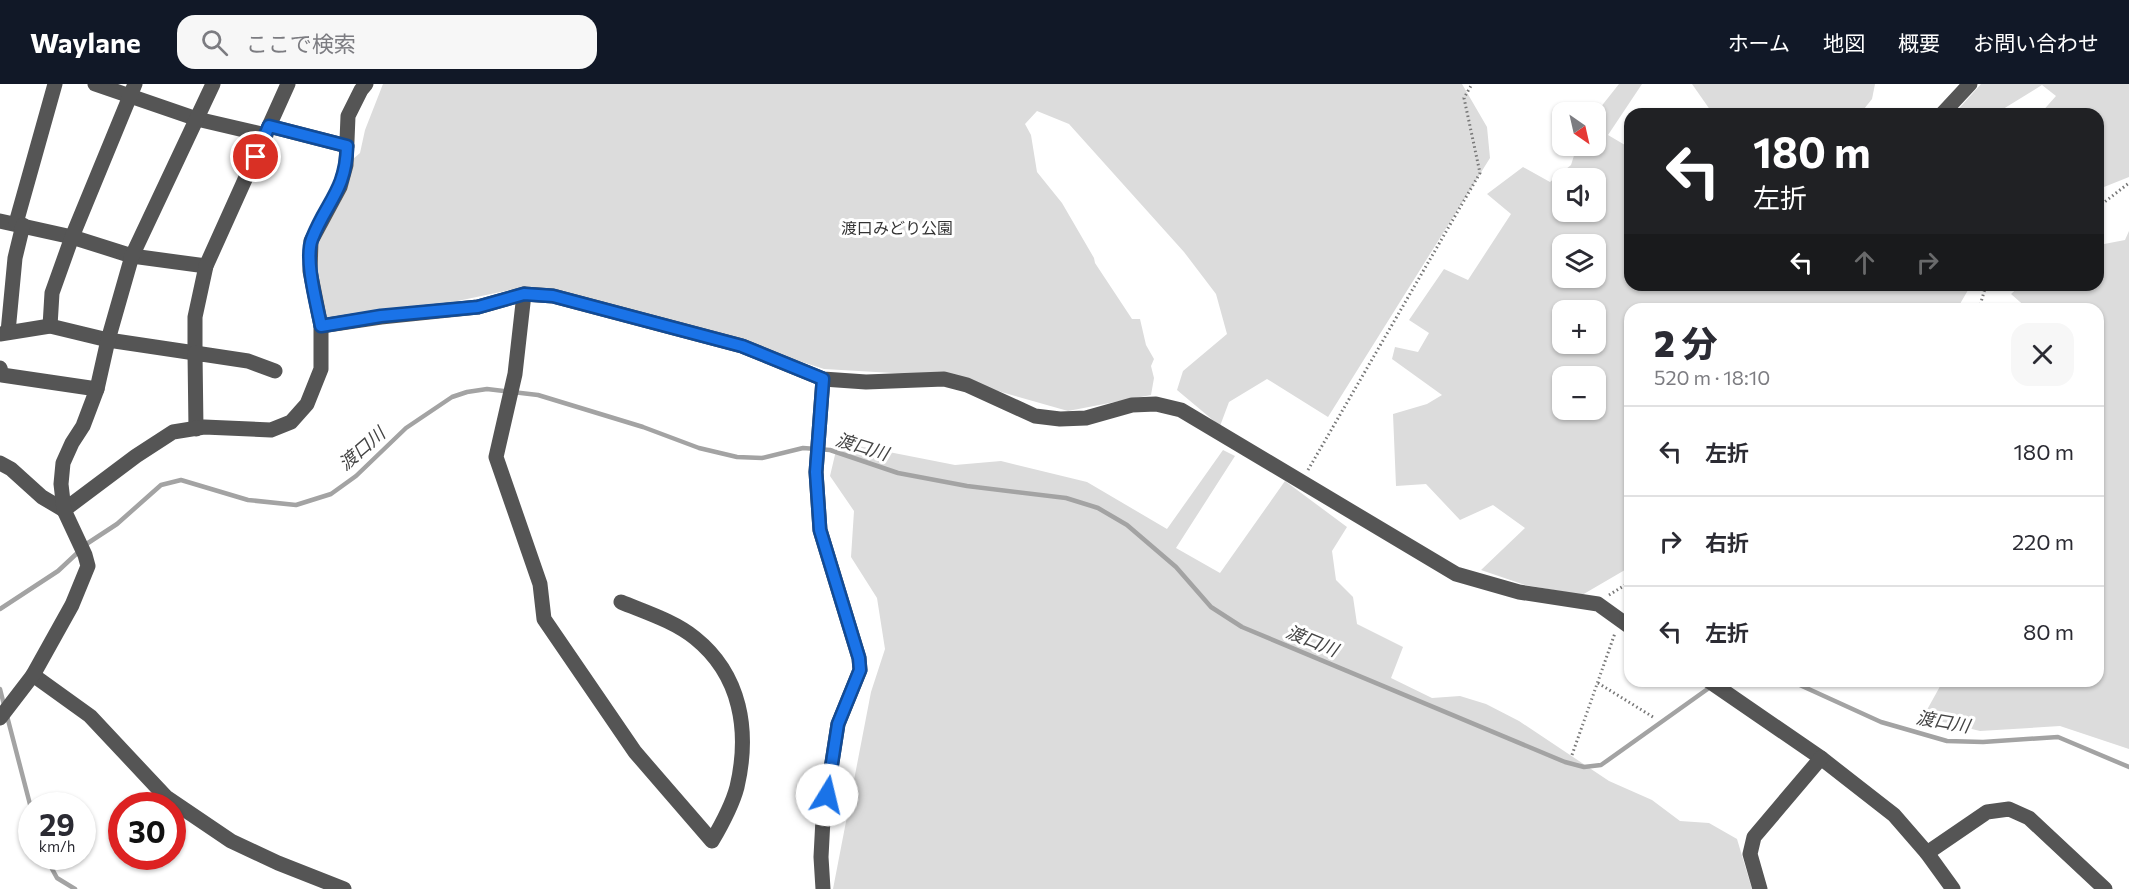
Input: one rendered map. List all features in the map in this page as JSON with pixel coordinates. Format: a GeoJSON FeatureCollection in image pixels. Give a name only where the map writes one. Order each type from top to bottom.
{"type":"FeatureCollection","features":[{"type":"Feature","properties":{"kind":"street"},"geometry":{"type":"LineString","coordinates":[[54,84],[19,224],[4,333],[50,326],[108,339],[248,361],[275,371]]}},
{"type":"Feature","properties":{"kind":"street"},"geometry":{"type":"LineString","coordinates":[[95,84],[132,90],[197,119],[347,146]]}},
{"type":"Feature","properties":{"kind":"street"},"geometry":{"type":"LineString","coordinates":[[0,718],[33,675],[72,605],[88,566],[86,555],[64,510],[61,484],[63,463],[83,426],[97,389],[108,339],[132,256],[213,84]]}},
{"type":"Feature","properties":{"kind":"street"},"geometry":{"type":"LineString","coordinates":[[196,429],[195,317],[206,266],[288,84]]}},
{"type":"Feature","properties":{"kind":"street"},"geometry":{"type":"LineString","coordinates":[[64,510],[136,456],[173,432],[196,429],[271,429],[291,422],[307,404],[321,369],[321,326],[310,271],[310,241],[340,187],[346,165],[348,116],[366,84]]}},
{"type":"Feature","properties":{"kind":"street"},"geometry":{"type":"LineString","coordinates":[[1948,108],[1970,84]]}},
{"type":"Feature","properties":{"kind":"street"},"geometry":{"type":"LineString","coordinates":[[50,326],[52,293],[72,237],[132,90]]}},
{"type":"Feature","properties":{"kind":"street"},"geometry":{"type":"LineString","coordinates":[[0,222],[19,224],[72,237],[132,256],[206,266]]}},
{"type":"Feature","properties":{"kind":"street"},"geometry":{"type":"LineString","coordinates":[[321,326],[381,316],[478,307],[524,294],[553,296],[742,346],[823,379],[866,382],[944,378],[967,385],[1035,416],[1060,419],[1086,418],[1132,405],[1156,404],[1181,410],[1456,574],[1519,592],[1598,604],[1624,622]]}},
{"type":"Feature","properties":{"kind":"street"},"geometry":{"type":"LineString","coordinates":[[524,294],[515,374],[496,457],[540,584],[544,618],[635,752],[712,841],[726,816],[736,788],[742,751],[740,711],[732,684],[712,654],[694,637],[670,623],[621,602]]}},
{"type":"Feature","properties":{"kind":"street"},"geometry":{"type":"LineString","coordinates":[[0,368],[2,375],[97,389]]}},
{"type":"Feature","properties":{"kind":"street"},"geometry":{"type":"LineString","coordinates":[[823,379],[816,472],[820,530],[859,658],[860,670],[838,724],[823,819],[821,857],[823,889]]}},
{"type":"Feature","properties":{"kind":"street"},"geometry":{"type":"LineString","coordinates":[[0,463],[11,469],[42,497],[64,510]]}},
{"type":"Feature","properties":{"kind":"street"},"geometry":{"type":"LineString","coordinates":[[33,675],[90,716],[166,797],[231,840],[278,863],[344,889]]}},
{"type":"Feature","properties":{"kind":"street"},"geometry":{"type":"LineString","coordinates":[[1718,687],[1821,758],[1894,815],[1927,853],[1953,889]]}},
{"type":"Feature","properties":{"kind":"street"},"geometry":{"type":"LineString","coordinates":[[1761,889],[1750,854],[1754,837],[1821,758]]}},
{"type":"Feature","properties":{"kind":"street"},"geometry":{"type":"LineString","coordinates":[[1927,853],[1987,812],[2009,809],[2028,818],[2105,889]]}},
{"type":"Feature","properties":{"kind":"path"},"geometry":{"type":"LineString","coordinates":[[1302,481],[1480,173],[1464,98],[1472,84]]}},
{"type":"Feature","properties":{"kind":"path"},"geometry":{"type":"LineString","coordinates":[[2104,202],[2129,183]]}},
{"type":"Feature","properties":{"kind":"path"},"geometry":{"type":"LineString","coordinates":[[1598,604],[1624,585]]}},
{"type":"Feature","properties":{"kind":"path"},"geometry":{"type":"LineString","coordinates":[[1572,755],[1598,682],[1624,625]]}},
{"type":"Feature","properties":{"kind":"path"},"geometry":{"type":"LineString","coordinates":[[1598,682],[1653,717]]}},
{"type":"Feature","properties":{"kind":"green space","name":"渡口みどり公園"},"geometry":{"type":"Polygon","coordinates":[[[383,84],[1462,84],[1487,127],[1490,158],[1328,417],[1267,379],[1229,402],[1220,426],[1177,390],[1183,371],[1227,334],[1216,294],[1184,252],[1069,124],[1037,111],[1025,124],[1031,135],[1037,172],[1062,203],[1095,263],[1132,319],[1140,319],[1146,345],[1154,359],[1151,366],[1154,378],[1151,395],[1068,411],[945,376],[824,369],[730,339],[524,287],[381,317],[321,326],[311,244],[346,165],[360,153],[365,130],[383,84]]]}},
{"type":"Feature","properties":{"kind":"green space"},"geometry":{"type":"Polygon","coordinates":[[[1619,84],[1642,84],[1608,135],[1624,144],[1624,291],[1968,291],[1960,303],[1624,303],[1624,570],[1582,595],[1525,585],[1481,570],[1525,528],[1493,505],[1460,520],[1426,484],[1396,486],[1393,414],[1427,404],[1442,395],[1392,359],[1395,347],[1418,352],[1429,333],[1409,320],[1444,269],[1468,280],[1511,214],[1487,194],[1523,167],[1550,182],[1552,180],[1552,222],[1606,222],[1606,168],[1567,168],[1571,165],[1574,156],[1606,156],[1605,102],[1619,84]]]}},
{"type":"Feature","properties":{"kind":"green space"},"geometry":{"type":"Polygon","coordinates":[[[1692,84],[1875,84],[1872,99],[1865,108],[1709,108],[1692,84]]]}},
{"type":"Feature","properties":{"kind":"green space"},"geometry":{"type":"Polygon","coordinates":[[[1981,84],[2129,84],[2129,177],[2104,187],[2104,108],[2045,108],[2056,96],[2042,85],[2005,108],[1959,108],[1981,84]]]}},
{"type":"Feature","properties":{"kind":"green space"},"geometry":{"type":"Polygon","coordinates":[[[2129,231],[2129,749],[2060,726],[1980,731],[1923,717],[1940,687],[2104,687],[2104,303],[2021,303],[2011,294],[2014,291],[2104,291],[2104,244],[2125,240],[2129,231]]]}},
{"type":"Feature","properties":{"kind":"green space"},"geometry":{"type":"Polygon","coordinates":[[[838,442],[955,465],[1001,461],[1087,482],[1167,529],[1223,450],[1235,456],[1176,548],[1220,573],[1285,481],[1347,527],[1332,551],[1336,580],[1353,597],[1357,624],[1403,647],[1391,678],[1432,698],[1460,696],[1486,704],[1519,721],[1609,781],[1652,800],[1680,821],[1709,823],[1737,839],[1752,889],[833,889],[871,692],[885,649],[877,598],[851,557],[854,511],[830,476],[838,442]]]}},
{"type":"Feature","properties":{"kind":"waterway","name":"渡口川"},"geometry":{"type":"LineString","coordinates":[[0,609],[58,571],[88,543],[117,524],[161,485],[181,480],[248,500],[296,505],[331,494],[356,476],[406,428],[452,397],[487,389],[538,395],[643,427],[699,448],[737,457],[762,458],[803,448],[830,450],[898,473],[967,486],[1066,498],[1098,508],[1127,525],[1176,567],[1211,607],[1242,627],[1565,762],[1584,767],[1601,765],[1709,688]]}},
{"type":"Feature","properties":{"kind":"waterway","name":"渡口川"},"geometry":{"type":"LineString","coordinates":[[1804,687],[1881,722],[1947,741],[1983,742],[2058,737],[2129,767]]}},
{"type":"Feature","properties":{"kind":"waterway"},"geometry":{"type":"LineString","coordinates":[[0,689],[4,705]]}},
{"type":"Feature","properties":{"kind":"waterway"},"geometry":{"type":"LineString","coordinates":[[7,716],[27,792]]}},
{"type":"Feature","properties":{"kind":"waterway"},"geometry":{"type":"LineString","coordinates":[[53,870],[57,878],[75,889]]}},
{"type":"Feature","properties":{"kind":"route"},"geometry":{"type":"LineString","coordinates":[[256,157],[269,126],[347,146],[346,165],[340,187],[310,241],[310,271],[321,326],[381,316],[478,307],[524,294],[553,296],[742,346],[823,379],[816,472],[820,530],[859,658],[860,670],[838,724],[827,795]]}}]}
